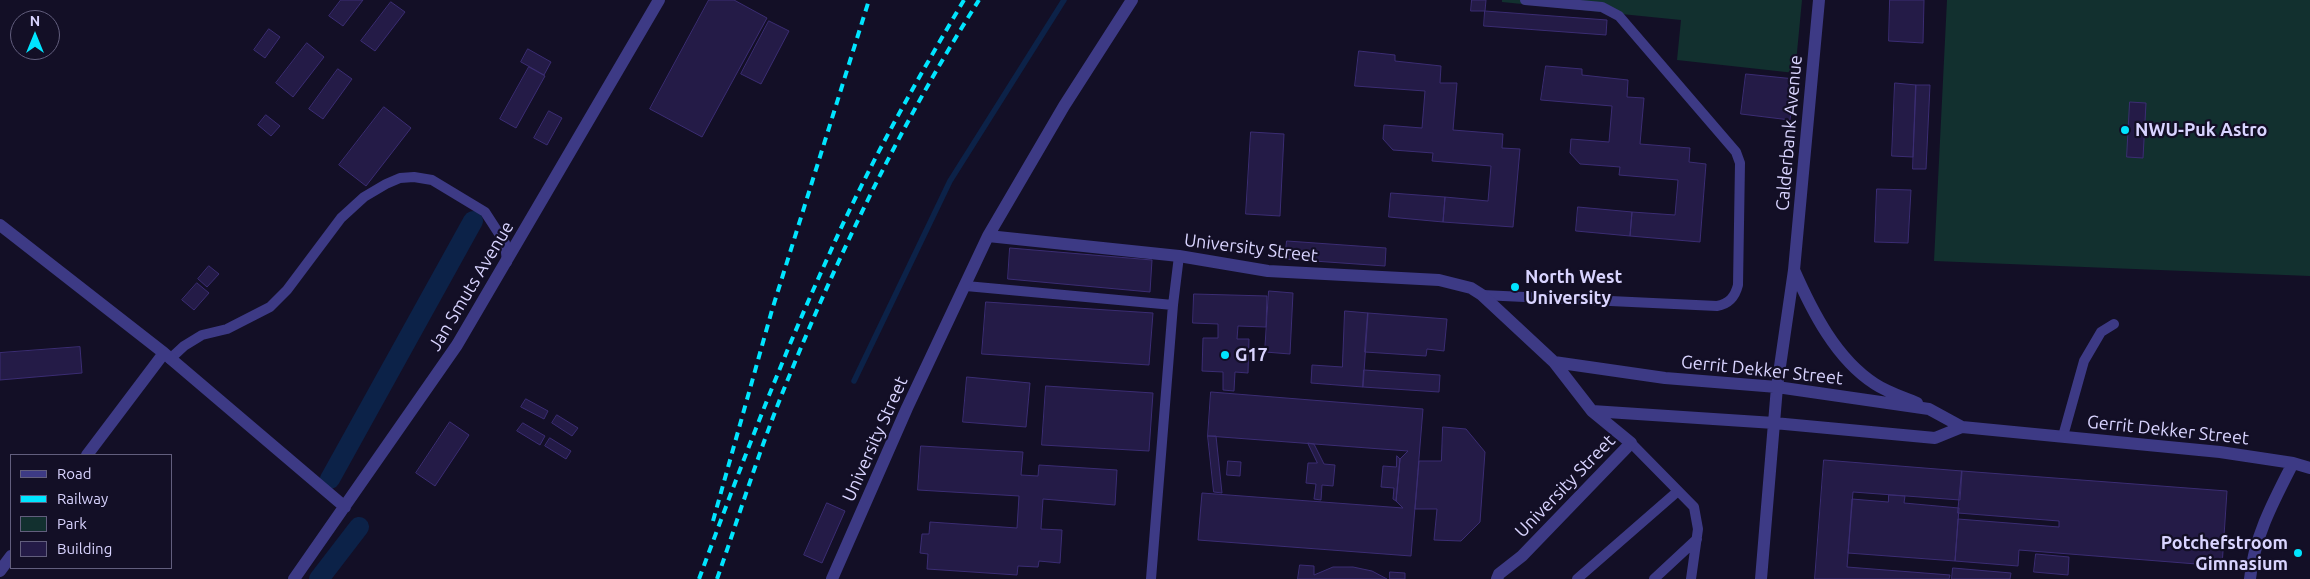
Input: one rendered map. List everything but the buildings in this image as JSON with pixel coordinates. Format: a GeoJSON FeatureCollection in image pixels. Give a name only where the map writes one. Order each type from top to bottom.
{"type":"FeatureCollection","features":[{"type":"Feature","properties":{"kind":"street","name":"Jan Smuts Avenue"},"geometry":{"type":"LineString","coordinates":[[294,579],[457,345],[659,0]]}},
{"type":"Feature","properties":{"kind":"street"},"geometry":{"type":"LineString","coordinates":[[988,236],[1064,106],[1132,0]]}},
{"type":"Feature","properties":{"kind":"street","name":"Calderbank Avenue"},"geometry":{"type":"LineString","coordinates":[[1761,579],[1777,387],[1794,270],[1819,0]]}},
{"type":"Feature","properties":{"kind":"street"},"geometry":{"type":"LineString","coordinates":[[0,225],[167,356],[345,507]]}},
{"type":"Feature","properties":{"kind":"street","name":"University Street"},"geometry":{"type":"LineString","coordinates":[[832,579],[907,408],[988,236],[1179,256],[1268,271],[1439,280],[1471,288],[1554,362],[1592,411],[1632,442],[1522,556],[1499,574],[1497,579]]}},
{"type":"Feature","properties":{"kind":"street","name":"Calderbank Avenue"},"geometry":{"type":"LineString","coordinates":[[1794,270],[1809,304],[1848,362],[1875,384],[1929,409]]}},
{"type":"Feature","properties":{"kind":"street"},"geometry":{"type":"LineString","coordinates":[[88,454],[167,356]]}},
{"type":"Feature","properties":{"kind":"street","name":"Gerrit Dekker Street"},"geometry":{"type":"LineString","coordinates":[[1554,362],[1665,378],[1777,387],[1929,409],[1962,426],[2220,452],[2293,463],[2310,468]]}},
{"type":"Feature","properties":{"kind":"street"},"geometry":{"type":"LineString","coordinates":[[1592,411],[1774,423],[1936,438],[1962,426]]}},
{"type":"Feature","properties":{"kind":"street"},"geometry":{"type":"LineString","coordinates":[[2250,579],[2251,565],[2269,509],[2293,463]]}},
{"type":"Feature","properties":{"kind":"street"},"geometry":{"type":"LineString","coordinates":[[0,571],[10,557]]}},
{"type":"Feature","properties":{"kind":"lane"},"geometry":{"type":"LineString","coordinates":[[1482,296],[1717,306],[1730,301],[1736,293],[1738,285],[1740,163],[1736,152],[1619,16],[1602,6],[1525,0]]}},
{"type":"Feature","properties":{"kind":"lane"},"geometry":{"type":"LineString","coordinates":[[167,356],[202,335],[227,329],[270,307],[286,290],[341,218],[364,197],[400,178],[414,177],[432,180],[485,212],[505,243],[506,262]]}},
{"type":"Feature","properties":{"kind":"lane"},"geometry":{"type":"LineString","coordinates":[[1151,579],[1173,305],[1179,256]]}},
{"type":"Feature","properties":{"kind":"lane"},"geometry":{"type":"LineString","coordinates":[[966,286],[1173,305]]}},
{"type":"Feature","properties":{"kind":"lane"},"geometry":{"type":"LineString","coordinates":[[2063,436],[2084,361],[2100,332],[2114,324]]}},
{"type":"Feature","properties":{"kind":"lane"},"geometry":{"type":"LineString","coordinates":[[1632,442],[1694,507],[1698,529],[1691,579]]}},
{"type":"Feature","properties":{"kind":"lane"},"geometry":{"type":"LineString","coordinates":[[1577,579],[1678,491]]}},
{"type":"Feature","properties":{"kind":"lane"},"geometry":{"type":"LineString","coordinates":[[1654,579],[1697,539]]}},
{"type":"Feature","properties":{"kind":"green space"},"geometry":{"type":"Polygon","coordinates":[[[1502,0],[1802,0],[1795,73],[1677,60],[1681,20],[1502,2],[1502,0]]]}},
{"type":"Feature","properties":{"kind":"green space","name":"NWU-Puk Astro"},"geometry":{"type":"Polygon","coordinates":[[[1947,0],[2310,0],[2310,276],[1934,261],[1947,0]]]}},
{"type":"Feature","properties":{"kind":"waterway"},"geometry":{"type":"LineString","coordinates":[[854,381],[950,181],[1064,0]]}},
{"type":"Feature","properties":{"kind":"waterway"},"geometry":{"type":"LineString","coordinates":[[330,479],[473,221]]}},
{"type":"Feature","properties":{"kind":"waterway"},"geometry":{"type":"LineString","coordinates":[[319,579],[359,527]]}},
{"type":"Feature","properties":{"kind":"railway"},"geometry":{"type":"LineString","coordinates":[[713,521],[772,310],[869,0]]}},
{"type":"Feature","properties":{"kind":"railway"},"geometry":{"type":"LineString","coordinates":[[699,579],[777,377],[843,224],[892,126],[964,0]]}},
{"type":"Feature","properties":{"kind":"railway"},"geometry":{"type":"LineString","coordinates":[[717,579],[775,412],[826,289],[872,190],[897,142],[950,47],[979,0]]}},
{"type":"Feature","properties":{"kind":"place","name":"NWU-Puk Astro"},"geometry":{"type":"Point","coordinates":[2125,130]}},
{"type":"Feature","properties":{"kind":"place","name":"North West University"},"geometry":{"type":"Point","coordinates":[1515,287]}},
{"type":"Feature","properties":{"kind":"place","name":"G17"},"geometry":{"type":"Point","coordinates":[1225,355]}},
{"type":"Feature","properties":{"kind":"place","name":"Potchefstroom Gimnasium"},"geometry":{"type":"Point","coordinates":[2298,553]}}]}
